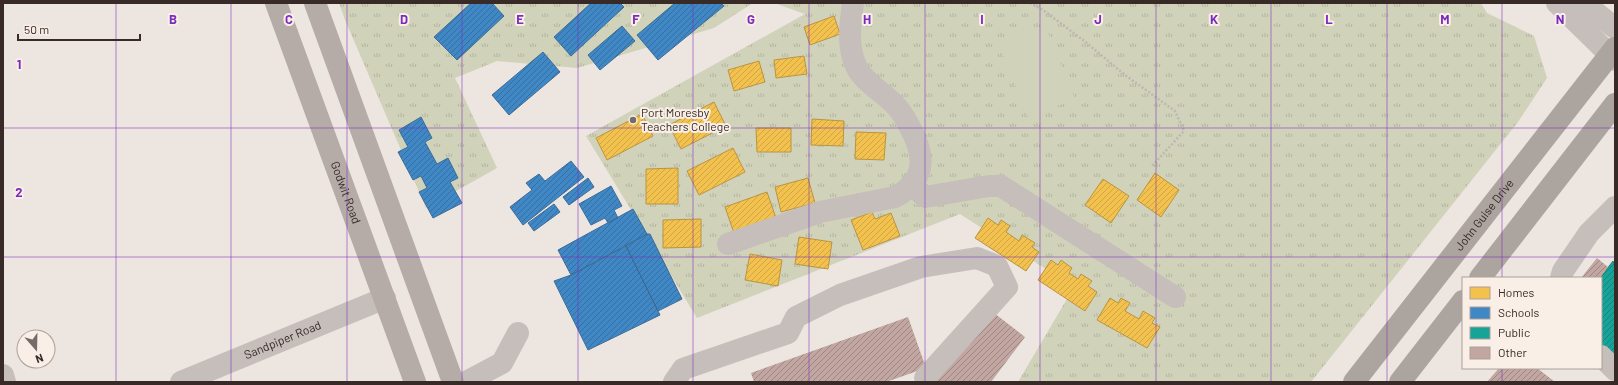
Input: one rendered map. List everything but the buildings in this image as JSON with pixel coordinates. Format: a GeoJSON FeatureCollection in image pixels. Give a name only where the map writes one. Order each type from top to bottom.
{"type":"FeatureCollection","features":[{"type":"Feature","properties":{"kind":"highway","name":"John Guise Drive"},"geometry":{"type":"LineString","coordinates":[[1354,382],[1613,54]]}},
{"type":"Feature","properties":{"kind":"highway"},"geometry":{"type":"LineString","coordinates":[[1481,277],[1613,108]]}},
{"type":"Feature","properties":{"kind":"highway"},"geometry":{"type":"LineString","coordinates":[[1400,382],[1462,302]]}},
{"type":"Feature","properties":{"kind":"main road","name":"Godwit Road"},"geometry":{"type":"LineString","coordinates":[[276,3],[415,382]]}},
{"type":"Feature","properties":{"kind":"main road"},"geometry":{"type":"LineString","coordinates":[[315,3],[453,382]]}},
{"type":"Feature","properties":{"kind":"street"},"geometry":{"type":"LineString","coordinates":[[728,244],[820,212],[895,197],[906,191],[921,165],[920,149],[913,132],[898,107],[863,76],[857,67],[852,54],[849,35],[853,3]]}},
{"type":"Feature","properties":{"kind":"street"},"geometry":{"type":"LineString","coordinates":[[1557,3],[1613,54]]}},
{"type":"Feature","properties":{"kind":"street"},"geometry":{"type":"LineString","coordinates":[[1584,3],[1615,28]]}},
{"type":"Feature","properties":{"kind":"street"},"geometry":{"type":"LineString","coordinates":[[911,184],[925,197],[989,186],[1001,186],[1175,298]]}},
{"type":"Feature","properties":{"kind":"street"},"geometry":{"type":"LineString","coordinates":[[1561,277],[1589,233],[1615,207]]}},
{"type":"Feature","properties":{"kind":"street"},"geometry":{"type":"LineString","coordinates":[[674,382],[683,369],[788,333],[796,317],[840,295],[921,267],[977,258],[997,266],[1007,287],[925,378]]}},
{"type":"Feature","properties":{"kind":"street","name":"Sandpiper Road"},"geometry":{"type":"LineString","coordinates":[[181,382],[385,298]]}},
{"type":"Feature","properties":{"kind":"street"},"geometry":{"type":"LineString","coordinates":[[466,382],[502,363],[518,333]]}},
{"type":"Feature","properties":{"kind":"street"},"geometry":{"type":"LineString","coordinates":[[1602,357],[1615,370]]}},
{"type":"Feature","properties":{"kind":"street"},"geometry":{"type":"LineString","coordinates":[[3,375],[6,382]]}},
{"type":"Feature","properties":{"kind":"path"},"geometry":{"type":"LineString","coordinates":[[1030,3],[1043,10],[1083,40],[1125,75],[1175,111],[1184,131],[1151,167]]}},
{"type":"Feature","properties":{"kind":"green space"},"geometry":{"type":"Polygon","coordinates":[[[339,3],[753,3],[714,28],[577,68],[497,61],[455,78],[497,168],[426,208],[339,3]]]}},
{"type":"Feature","properties":{"kind":"green space"},"geometry":{"type":"Polygon","coordinates":[[[774,3],[1481,3],[1487,13],[1534,36],[1547,78],[1518,122],[1311,382],[1018,382],[1074,287],[960,214],[697,318],[586,136],[805,14],[774,3]]]}},
{"type":"Feature","properties":{"kind":"green space"},"geometry":{"type":"Polygon","coordinates":[[[1045,25],[1075,99],[1028,117],[998,43],[1045,25]]]}},
{"type":"Feature","properties":{"kind":"place","name":"Port Moresby Teachers College"},"geometry":{"type":"Point","coordinates":[633,120]}}]}
